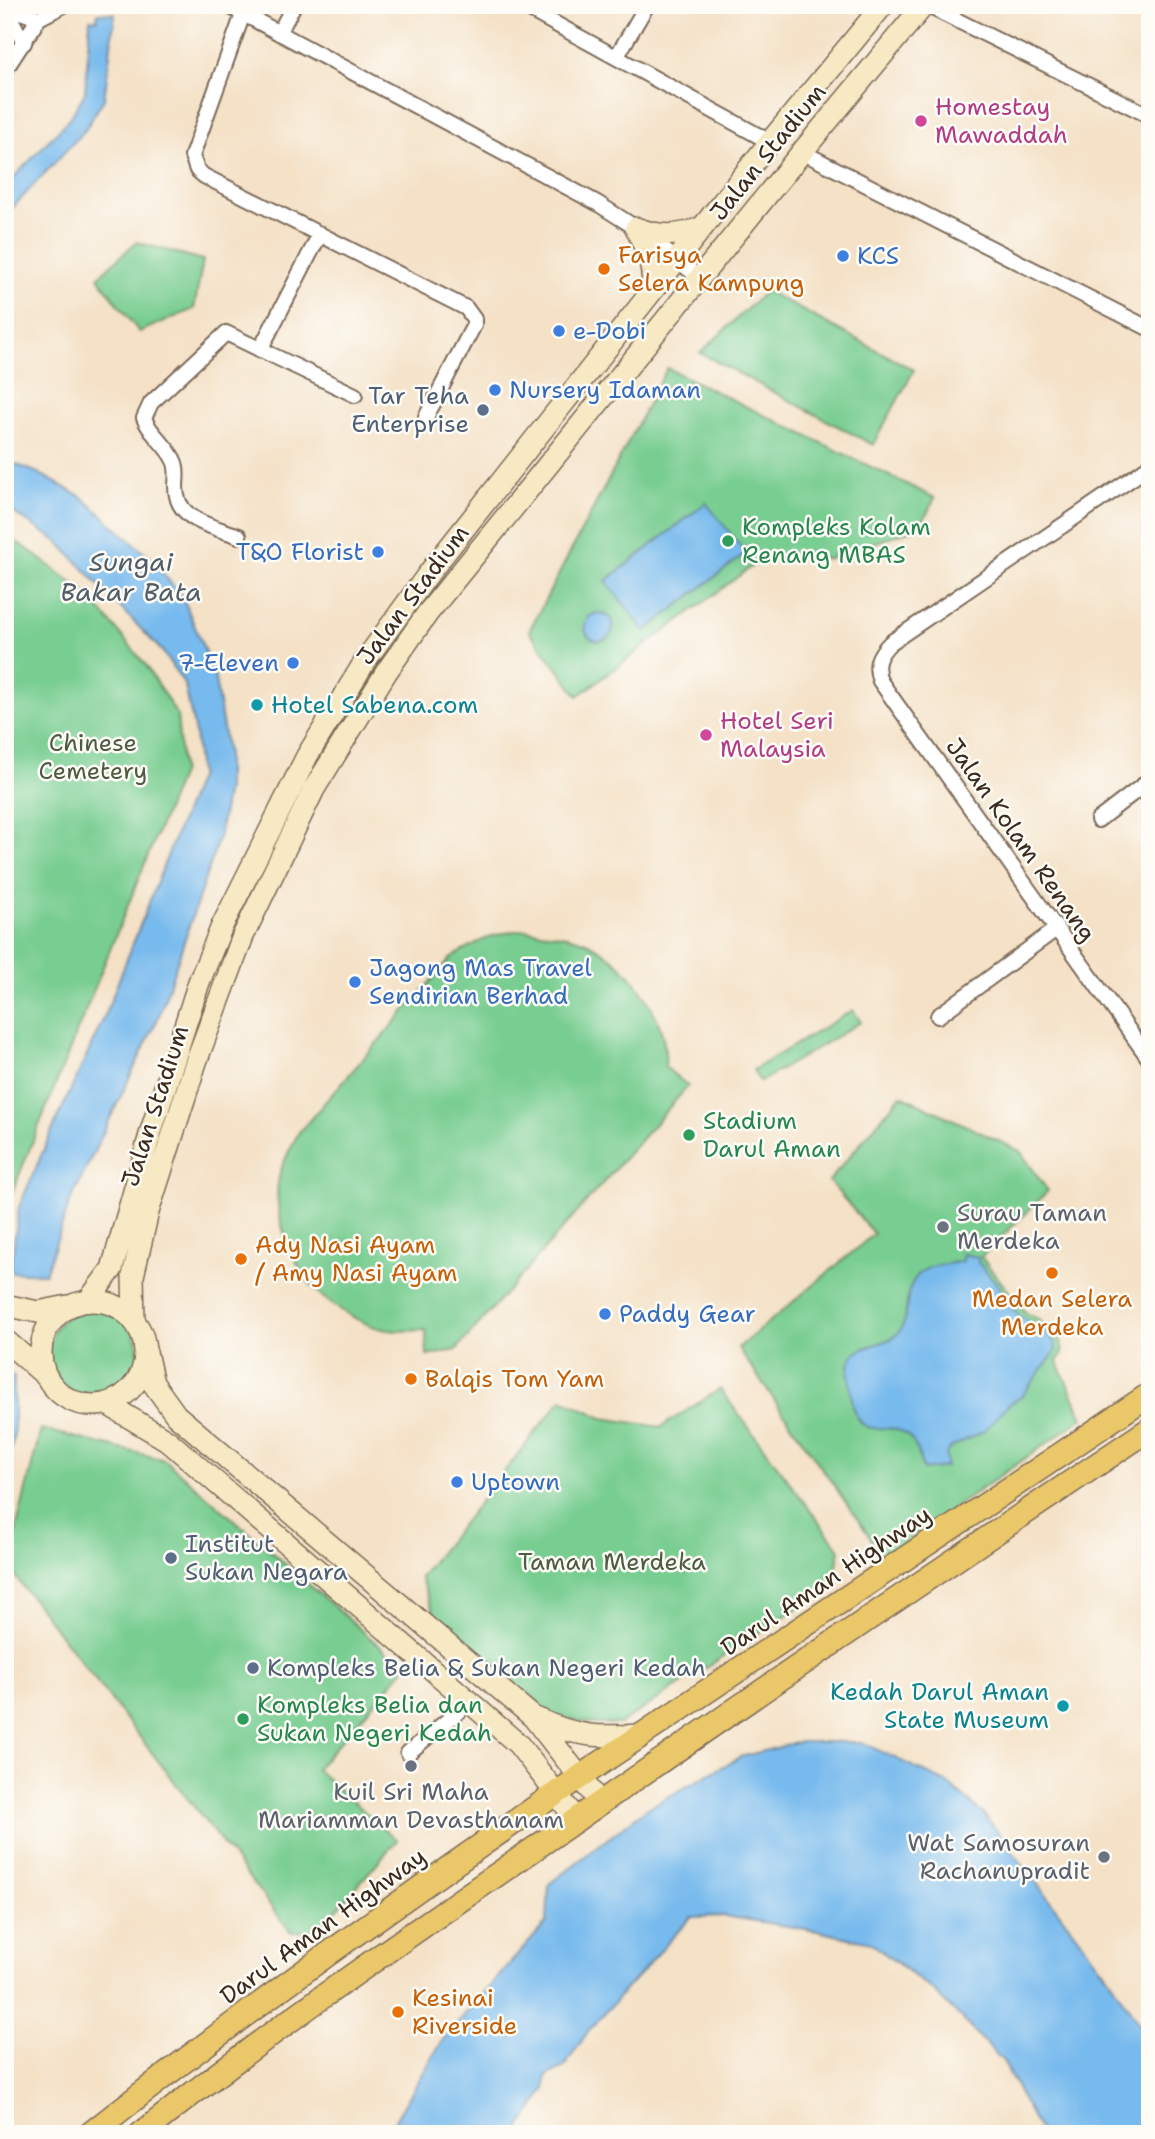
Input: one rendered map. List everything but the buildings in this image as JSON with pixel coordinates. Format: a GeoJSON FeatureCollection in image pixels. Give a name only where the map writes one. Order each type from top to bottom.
{"type":"FeatureCollection","features":[{"type":"Feature","properties":{"kind":"main road","name":"Jalan Stadium"},"geometry":{"type":"LineString","coordinates":[[80,1303],[112,1269],[151,1131],[199,982],[222,926],[298,771],[367,658],[415,592],[770,142],[883,5]]}},
{"type":"Feature","properties":{"kind":"main road","name":"Jalan Stadium"},"geometry":{"type":"LineString","coordinates":[[134,1320],[133,1276],[159,1175],[196,1062],[243,936],[314,789],[387,671],[427,614],[802,152],[925,5]]}},
{"type":"Feature","properties":{"kind":"main road"},"geometry":{"type":"LineString","coordinates":[[636,228],[663,236],[676,236],[703,227]]}},
{"type":"Feature","properties":{"kind":"main road"},"geometry":{"type":"LineString","coordinates":[[636,228],[650,258],[654,289]]}},
{"type":"Feature","properties":{"kind":"main road"},"geometry":{"type":"LineString","coordinates":[[5,1305],[38,1312],[80,1303],[105,1302],[121,1308],[134,1320],[143,1335],[153,1383],[176,1415],[533,1717],[600,1803]]}},
{"type":"Feature","properties":{"kind":"main road"},"geometry":{"type":"LineString","coordinates":[[46,1376],[41,1345],[47,1328],[57,1315],[80,1303]]}},
{"type":"Feature","properties":{"kind":"main road"},"geometry":{"type":"LineString","coordinates":[[5,1340],[46,1376],[58,1392],[73,1401],[90,1405],[107,1404],[123,1396],[136,1384],[144,1369],[146,1352]]}},
{"type":"Feature","properties":{"kind":"main road","name":"Darul Aman Highway"},"geometry":{"type":"LineString","coordinates":[[90,2134],[295,1977],[558,1793],[1150,1394]]}},
{"type":"Feature","properties":{"kind":"main road"},"geometry":{"type":"LineString","coordinates":[[107,1404],[167,1440],[518,1744],[576,1819]]}},
{"type":"Feature","properties":{"kind":"main road"},"geometry":{"type":"LineString","coordinates":[[141,2134],[325,1994],[576,1819],[1150,1429]]}},
{"type":"Feature","properties":{"kind":"main road"},"geometry":{"type":"LineString","coordinates":[[533,1717],[566,1732],[604,1737],[643,1735]]}},
{"type":"Feature","properties":{"kind":"street"},"geometry":{"type":"LineString","coordinates":[[5,70],[39,18],[64,5]]}},
{"type":"Feature","properties":{"kind":"street"},"geometry":{"type":"LineString","coordinates":[[227,5],[597,203],[636,228],[700,278]]}},
{"type":"Feature","properties":{"kind":"street"},"geometry":{"type":"LineString","coordinates":[[279,33],[294,5]]}},
{"type":"Feature","properties":{"kind":"street"},"geometry":{"type":"LineString","coordinates":[[521,5],[770,142]]}},
{"type":"Feature","properties":{"kind":"street"},"geometry":{"type":"LineString","coordinates":[[617,56],[647,5]]}},
{"type":"Feature","properties":{"kind":"street"},"geometry":{"type":"LineString","coordinates":[[925,5],[1150,116]]}},
{"type":"Feature","properties":{"kind":"street"},"geometry":{"type":"LineString","coordinates":[[5,7],[39,18]]}},
{"type":"Feature","properties":{"kind":"street"},"geometry":{"type":"LineString","coordinates":[[5,7],[24,43]]}},
{"type":"Feature","properties":{"kind":"street"},"geometry":{"type":"LineString","coordinates":[[243,14],[192,156],[193,163],[204,176],[466,308],[471,313],[474,326],[426,417]]}},
{"type":"Feature","properties":{"kind":"street"},"geometry":{"type":"LineString","coordinates":[[802,152],[1150,329]]}},
{"type":"Feature","properties":{"kind":"street"},"geometry":{"type":"LineString","coordinates":[[260,350],[320,234]]}},
{"type":"Feature","properties":{"kind":"street"},"geometry":{"type":"LineString","coordinates":[[239,537],[194,518],[180,505],[176,495],[176,465],[144,418],[151,403],[226,333],[355,395]]}},
{"type":"Feature","properties":{"kind":"street","name":"Jalan Kolam Renang"},"geometry":{"type":"LineString","coordinates":[[1150,466],[890,643],[881,652],[876,671],[880,681],[1150,1060]]}},
{"type":"Feature","properties":{"kind":"street"},"geometry":{"type":"LineString","coordinates":[[1098,820],[1150,780]]}},
{"type":"Feature","properties":{"kind":"street"},"geometry":{"type":"LineString","coordinates":[[938,1016],[1056,929]]}},
{"type":"Feature","properties":{"kind":"street"},"geometry":{"type":"LineString","coordinates":[[408,1753],[470,1702]]}},
{"type":"Feature","properties":{"kind":"green space"},"geometry":{"type":"Polygon","coordinates":[[[136,242],[203,260],[194,309],[139,332],[98,277],[136,242]]]}},
{"type":"Feature","properties":{"kind":"green space"},"geometry":{"type":"Polygon","coordinates":[[[766,291],[914,370],[873,445],[700,353],[766,291]]]}},
{"type":"Feature","properties":{"kind":"green space","name":"Kompleks Kolam Renang MBAS"},"geometry":{"type":"Polygon","coordinates":[[[667,368],[935,498],[920,527],[828,559],[767,555],[578,696],[529,631],[667,368]]]}},
{"type":"Feature","properties":{"kind":"green space","name":"Chinese Cemetery"},"geometry":{"type":"Polygon","coordinates":[[[5,535],[88,595],[145,664],[177,715],[182,771],[5,1210],[5,535]]]}},
{"type":"Feature","properties":{"kind":"green space"},"geometry":{"type":"Polygon","coordinates":[[[524,930],[581,940],[604,952],[619,964],[632,978],[654,1012],[665,1049],[665,1067],[688,1086],[456,1350],[427,1356],[426,1330],[393,1331],[378,1328],[335,1306],[310,1284],[290,1249],[281,1222],[277,1195],[279,1175],[299,1132],[452,957],[486,939],[524,930]]]}},
{"type":"Feature","properties":{"kind":"green space"},"geometry":{"type":"Polygon","coordinates":[[[853,1010],[861,1022],[760,1082],[753,1070],[853,1010]]]}},
{"type":"Feature","properties":{"kind":"green space"},"geometry":{"type":"Polygon","coordinates":[[[901,1095],[1020,1151],[1048,1191],[981,1257],[1026,1313],[1038,1319],[1061,1340],[1063,1353],[1057,1361],[1083,1418],[884,1557],[738,1348],[874,1234],[829,1181],[901,1095]]]}},
{"type":"Feature","properties":{"kind":"green space"},"geometry":{"type":"Polygon","coordinates":[[[93,1308],[118,1316],[130,1328],[138,1353],[130,1378],[118,1390],[93,1398],[68,1390],[56,1378],[48,1353],[56,1328],[68,1316],[93,1308]]]}},
{"type":"Feature","properties":{"kind":"green space","name":"Taman Merdeka"},"geometry":{"type":"Polygon","coordinates":[[[720,1389],[840,1550],[835,1575],[820,1593],[620,1724],[597,1724],[547,1716],[442,1633],[420,1577],[562,1399],[603,1418],[661,1427],[720,1389]]]}},
{"type":"Feature","properties":{"kind":"green space","name":"Kompleks Belia dan Sukan Negeri Kedah"},"geometry":{"type":"Polygon","coordinates":[[[41,1429],[165,1460],[405,1668],[316,1769],[397,1840],[318,1931],[291,1932],[7,1566],[41,1429]]]}},
{"type":"Feature","properties":{"kind":"water"},"geometry":{"type":"Polygon","coordinates":[[[98,13],[115,14],[104,99],[85,130],[5,216],[5,187],[70,118],[85,93],[90,19],[97,20],[98,13]]]}},
{"type":"Feature","properties":{"kind":"water","name":"Sungai Bakar Bata"},"geometry":{"type":"Polygon","coordinates":[[[5,460],[38,473],[82,497],[151,559],[183,598],[214,673],[227,752],[227,787],[219,837],[159,1016],[70,1202],[45,1274],[10,1272],[19,1207],[103,1020],[199,775],[195,733],[185,685],[162,651],[58,542],[5,507],[5,460]]]}},
{"type":"Feature","properties":{"kind":"water"},"geometry":{"type":"Polygon","coordinates":[[[706,503],[746,553],[645,631],[606,581],[706,503]]]}},
{"type":"Feature","properties":{"kind":"water"},"geometry":{"type":"Polygon","coordinates":[[[599,613],[609,617],[613,627],[609,637],[599,641],[589,637],[585,627],[589,617],[599,613]]]}},
{"type":"Feature","properties":{"kind":"water"},"geometry":{"type":"Polygon","coordinates":[[[963,1254],[978,1257],[978,1262],[998,1285],[1018,1315],[1045,1331],[1055,1343],[1056,1351],[1021,1397],[1009,1404],[984,1431],[950,1448],[946,1454],[946,1467],[923,1470],[917,1450],[908,1436],[896,1430],[873,1428],[861,1423],[852,1398],[849,1366],[851,1359],[859,1351],[887,1341],[897,1334],[905,1319],[909,1292],[917,1276],[930,1267],[962,1261],[963,1254]]]}},
{"type":"Feature","properties":{"kind":"water"},"geometry":{"type":"Polygon","coordinates":[[[5,1374],[14,1376],[14,1434],[5,1487],[5,1374]]]}},
{"type":"Feature","properties":{"kind":"water"},"geometry":{"type":"Polygon","coordinates":[[[800,1742],[861,1742],[946,1782],[984,1814],[1109,1978],[1150,2041],[1150,2134],[1041,2134],[1003,2061],[936,1993],[871,1943],[818,1931],[724,1916],[691,1917],[589,2030],[564,2067],[546,2076],[545,2090],[516,2134],[387,2134],[444,2038],[547,1922],[549,1884],[646,1809],[740,1757],[800,1742]]]}},
{"type":"Feature","properties":{"kind":"place","name":"Homestay Mawaddah"},"geometry":{"type":"Point","coordinates":[921,121]}},
{"type":"Feature","properties":{"kind":"place","name":"KCS"},"geometry":{"type":"Point","coordinates":[843,256]}},
{"type":"Feature","properties":{"kind":"place","name":"Farisya Selera Kampung"},"geometry":{"type":"Point","coordinates":[604,269]}},
{"type":"Feature","properties":{"kind":"place","name":"e-Dobi"},"geometry":{"type":"Point","coordinates":[559,331]}},
{"type":"Feature","properties":{"kind":"place","name":"Nursery Idaman"},"geometry":{"type":"Point","coordinates":[495,390]}},
{"type":"Feature","properties":{"kind":"place","name":"Tar Teha Enterprise"},"geometry":{"type":"Point","coordinates":[483,410]}},
{"type":"Feature","properties":{"kind":"place","name":"Kompleks Kolam Renang MBAS"},"geometry":{"type":"Point","coordinates":[728,541]}},
{"type":"Feature","properties":{"kind":"place","name":"T&O Florist"},"geometry":{"type":"Point","coordinates":[378,552]}},
{"type":"Feature","properties":{"kind":"place","name":"7-Eleven"},"geometry":{"type":"Point","coordinates":[293,663]}},
{"type":"Feature","properties":{"kind":"place","name":"Hotel Sabena.com"},"geometry":{"type":"Point","coordinates":[257,705]}},
{"type":"Feature","properties":{"kind":"place","name":"Hotel Seri Malaysia"},"geometry":{"type":"Point","coordinates":[706,735]}},
{"type":"Feature","properties":{"kind":"place","name":"Jagong Mas Travel Sendirian Berhad"},"geometry":{"type":"Point","coordinates":[355,982]}},
{"type":"Feature","properties":{"kind":"place","name":"Stadium Darul Aman"},"geometry":{"type":"Point","coordinates":[689,1135]}},
{"type":"Feature","properties":{"kind":"place","name":"Surau Taman Merdeka"},"geometry":{"type":"Point","coordinates":[943,1227]}},
{"type":"Feature","properties":{"kind":"place","name":"Ady Nasi Ayam / Amy Nasi Ayam"},"geometry":{"type":"Point","coordinates":[241,1259]}},
{"type":"Feature","properties":{"kind":"place","name":"Medan Selera Merdeka"},"geometry":{"type":"Point","coordinates":[1052,1273]}},
{"type":"Feature","properties":{"kind":"place","name":"Paddy Gear"},"geometry":{"type":"Point","coordinates":[605,1314]}},
{"type":"Feature","properties":{"kind":"place","name":"Balqis Tom Yam"},"geometry":{"type":"Point","coordinates":[411,1379]}},
{"type":"Feature","properties":{"kind":"place","name":"Uptown"},"geometry":{"type":"Point","coordinates":[457,1482]}},
{"type":"Feature","properties":{"kind":"place","name":"Institut Sukan Negara"},"geometry":{"type":"Point","coordinates":[171,1558]}},
{"type":"Feature","properties":{"kind":"place","name":"Kompleks Belia & Sukan Negeri Kedah"},"geometry":{"type":"Point","coordinates":[253,1668]}},
{"type":"Feature","properties":{"kind":"place","name":"Kedah Darul Aman State Museum"},"geometry":{"type":"Point","coordinates":[1063,1706]}},
{"type":"Feature","properties":{"kind":"place","name":"Kompleks Belia dan Sukan Negeri Kedah"},"geometry":{"type":"Point","coordinates":[243,1719]}},
{"type":"Feature","properties":{"kind":"place","name":"Kuil Sri Maha Mariamman Devasthanam"},"geometry":{"type":"Point","coordinates":[411,1766]}},
{"type":"Feature","properties":{"kind":"place","name":"Wat Samosuran Rachanupradit"},"geometry":{"type":"Point","coordinates":[1104,1857]}},
{"type":"Feature","properties":{"kind":"place","name":"Kesinai Riverside"},"geometry":{"type":"Point","coordinates":[398,2012]}}]}
